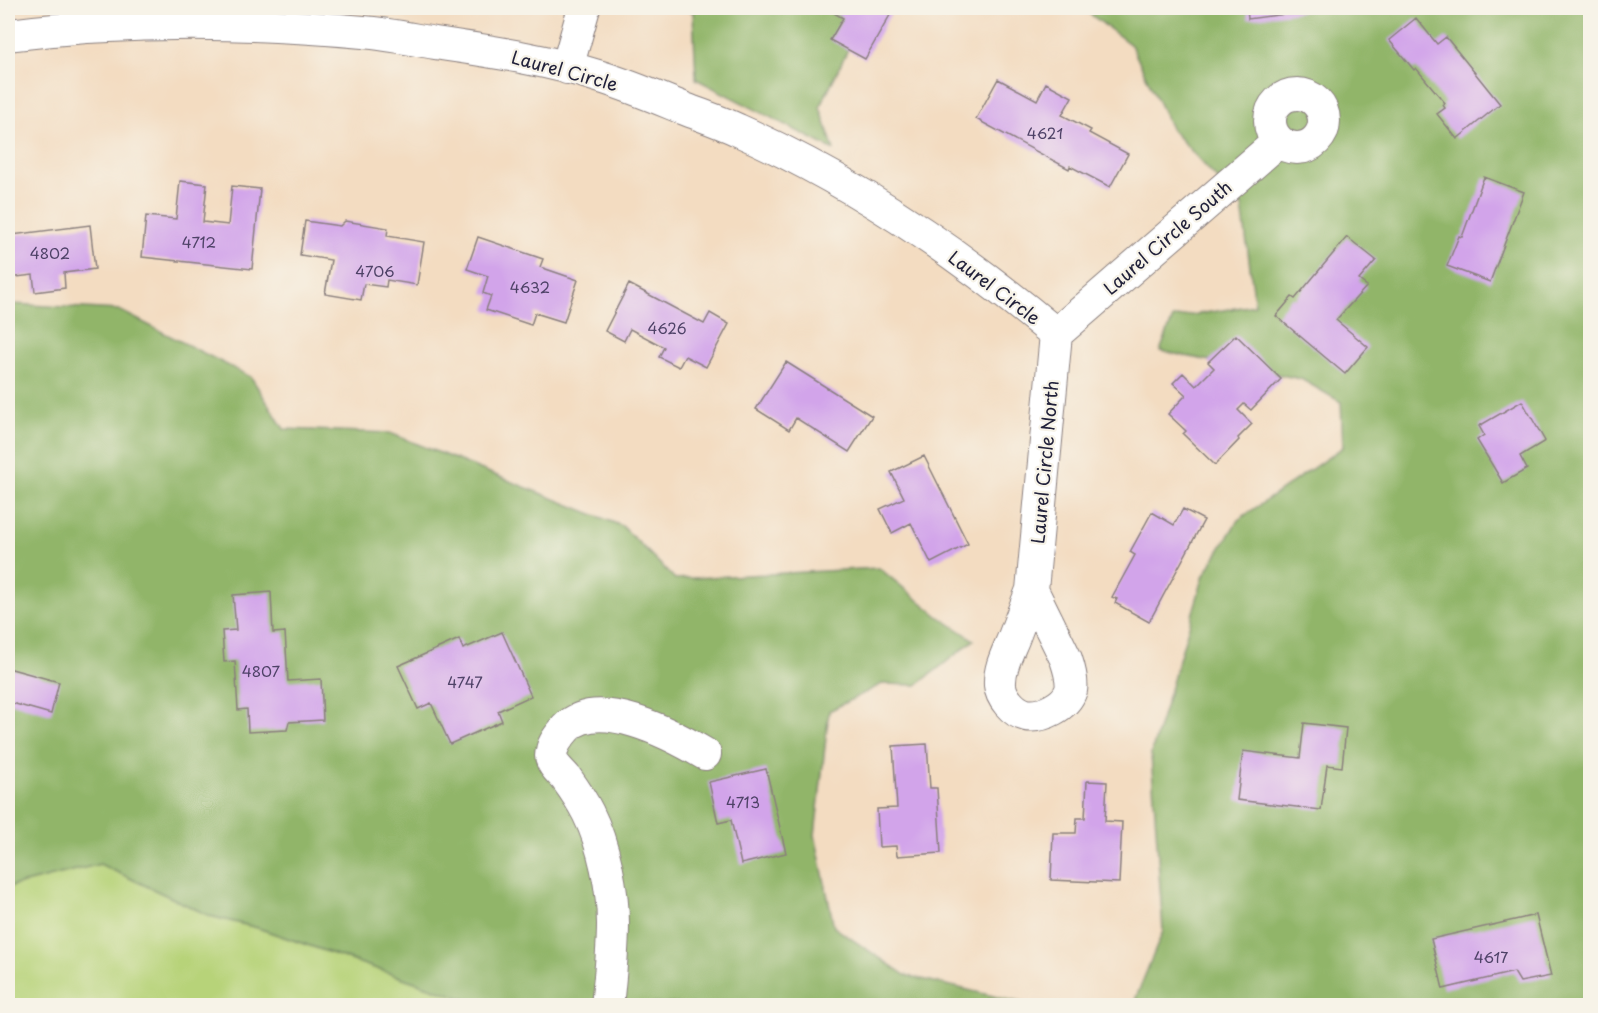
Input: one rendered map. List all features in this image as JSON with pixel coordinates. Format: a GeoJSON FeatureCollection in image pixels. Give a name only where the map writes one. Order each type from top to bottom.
{"type":"FeatureCollection","features":[{"type":"Feature","properties":{"kind":"street"},"geometry":{"type":"LineString","coordinates":[[567,68],[584,8]]}},
{"type":"Feature","properties":{"kind":"street","name":"Laurel Circle"},"geometry":{"type":"LineString","coordinates":[[8,35],[72,28],[157,24],[230,23],[302,27],[364,32],[459,46],[601,77],[738,130],[825,174],[888,211],[979,272],[1056,334]]}},
{"type":"Feature","properties":{"kind":"street","name":"Laurel Circle South"},"geometry":{"type":"LineString","coordinates":[[1056,334],[1279,141]]}},
{"type":"Feature","properties":{"kind":"street","name":"Laurel Circle North"},"geometry":{"type":"LineString","coordinates":[[1032,590],[1056,334]]}},
{"type":"Feature","properties":{"kind":"street"},"geometry":{"type":"LineString","coordinates":[[607,1005],[613,923],[611,890],[602,851],[588,813],[566,777],[552,761],[552,750],[562,732],[579,719],[616,716],[637,721],[705,754]]}},
{"type":"Feature","properties":{"kind":"green space"},"geometry":{"type":"Polygon","coordinates":[[[684,8],[868,8],[820,107],[834,150],[696,79],[693,12],[684,8]]]}},
{"type":"Feature","properties":{"kind":"green space"},"geometry":{"type":"Polygon","coordinates":[[[1082,8],[1590,8],[1590,1005],[1133,1005],[1163,931],[1151,754],[1204,575],[1238,520],[1343,447],[1341,402],[1301,379],[1160,351],[1173,318],[1255,305],[1242,206],[1172,130],[1131,45],[1082,8]]]}},
{"type":"Feature","properties":{"kind":"green space"},"geometry":{"type":"Polygon","coordinates":[[[8,299],[12,304],[119,310],[251,377],[284,429],[390,433],[622,526],[675,579],[879,568],[938,616],[974,640],[917,685],[882,684],[829,711],[815,835],[834,927],[905,975],[1031,1005],[482,1005],[258,928],[210,916],[100,864],[8,887],[8,299]]]}},
{"type":"Feature","properties":{"kind":"green space"},"geometry":{"type":"Polygon","coordinates":[[[100,864],[210,916],[258,928],[482,1005],[8,1005],[8,887],[100,864]]]}},
{"type":"Feature","properties":{"kind":"building"},"geometry":{"type":"Polygon","coordinates":[[[825,8],[894,8],[865,59],[830,40],[843,18],[825,8]]]}},
{"type":"Feature","properties":{"kind":"building"},"geometry":{"type":"Polygon","coordinates":[[[1247,8],[1321,8],[1321,9],[1248,19],[1247,8]]]}},
{"type":"Feature","properties":{"kind":"building"},"geometry":{"type":"Polygon","coordinates":[[[1416,18],[1437,44],[1446,37],[1500,104],[1457,139],[1437,114],[1445,108],[1443,105],[1445,103],[1389,40],[1416,18]]]}},
{"type":"Feature","properties":{"kind":"building"},"geometry":{"type":"Polygon","coordinates":[[[998,79],[1037,100],[1046,83],[1072,97],[1062,115],[1091,130],[1089,133],[1128,154],[1110,187],[1070,166],[1069,169],[976,119],[998,79]]]}},
{"type":"Feature","properties":{"kind":"building"},"geometry":{"type":"Polygon","coordinates":[[[1484,177],[1524,192],[1490,282],[1447,266],[1459,236],[1462,237],[1484,177]]]}},
{"type":"Feature","properties":{"kind":"building"},"geometry":{"type":"Polygon","coordinates":[[[180,181],[207,184],[203,222],[228,225],[232,186],[260,189],[252,269],[142,257],[146,216],[176,219],[180,181]]]}},
{"type":"Feature","properties":{"kind":"building"},"geometry":{"type":"Polygon","coordinates":[[[305,221],[340,226],[345,221],[388,228],[387,236],[424,242],[417,285],[387,280],[386,287],[364,284],[361,300],[325,294],[331,260],[300,255],[305,221]]]}},
{"type":"Feature","properties":{"kind":"building"},"geometry":{"type":"Polygon","coordinates":[[[11,224],[12,235],[90,225],[95,269],[64,273],[65,288],[35,292],[33,275],[8,278],[8,225],[11,224]]]}},
{"type":"Feature","properties":{"kind":"building"},"geometry":{"type":"Polygon","coordinates":[[[478,237],[543,259],[540,267],[578,280],[564,322],[535,313],[531,325],[486,310],[491,296],[483,293],[488,276],[467,269],[478,237]]]}},
{"type":"Feature","properties":{"kind":"building"},"geometry":{"type":"Polygon","coordinates":[[[1347,237],[1376,260],[1359,280],[1367,286],[1336,320],[1368,347],[1345,374],[1276,316],[1292,297],[1295,299],[1347,237]]]}},
{"type":"Feature","properties":{"kind":"building"},"geometry":{"type":"Polygon","coordinates":[[[629,284],[704,324],[710,313],[729,324],[706,367],[685,356],[679,367],[659,357],[664,347],[630,329],[624,341],[605,331],[629,284]]]}},
{"type":"Feature","properties":{"kind":"building"},"geometry":{"type":"Polygon","coordinates":[[[1236,335],[1281,379],[1251,410],[1244,404],[1238,410],[1252,424],[1215,465],[1183,434],[1186,431],[1168,414],[1186,395],[1173,383],[1183,373],[1196,386],[1214,368],[1208,362],[1236,335]]]}},
{"type":"Feature","properties":{"kind":"building"},"geometry":{"type":"Polygon","coordinates":[[[786,362],[872,416],[849,452],[796,418],[789,430],[756,409],[786,362]]]}},
{"type":"Feature","properties":{"kind":"building"},"geometry":{"type":"Polygon","coordinates":[[[1522,401],[1545,441],[1520,456],[1527,469],[1503,483],[1477,440],[1484,435],[1479,426],[1522,401]]]}},
{"type":"Feature","properties":{"kind":"building"},"geometry":{"type":"Polygon","coordinates":[[[924,456],[968,544],[931,563],[911,523],[892,533],[880,509],[904,498],[891,472],[924,456]]]}},
{"type":"Feature","properties":{"kind":"building"},"geometry":{"type":"Polygon","coordinates":[[[1183,509],[1204,520],[1149,622],[1115,603],[1117,599],[1112,597],[1135,555],[1130,552],[1152,512],[1174,525],[1183,509]]]}},
{"type":"Feature","properties":{"kind":"building"},"geometry":{"type":"Polygon","coordinates":[[[271,592],[273,633],[285,632],[288,681],[321,679],[323,720],[289,722],[287,730],[248,732],[247,709],[238,710],[235,661],[224,662],[222,631],[236,630],[233,595],[271,592]]]}},
{"type":"Feature","properties":{"kind":"building"},"geometry":{"type":"Polygon","coordinates":[[[502,632],[531,696],[498,711],[502,721],[450,744],[431,703],[418,709],[398,666],[459,639],[463,649],[502,632]]]}},
{"type":"Feature","properties":{"kind":"building"},"geometry":{"type":"Polygon","coordinates":[[[8,668],[59,682],[51,714],[8,702],[8,668]]]}},
{"type":"Feature","properties":{"kind":"building"},"geometry":{"type":"Polygon","coordinates":[[[1304,723],[1346,728],[1342,767],[1327,765],[1321,810],[1237,800],[1243,751],[1300,758],[1304,723]]]}},
{"type":"Feature","properties":{"kind":"building"},"geometry":{"type":"Polygon","coordinates":[[[927,744],[930,788],[937,788],[941,853],[897,856],[896,846],[879,847],[877,809],[897,808],[893,746],[927,744]]]}},
{"type":"Feature","properties":{"kind":"building"},"geometry":{"type":"Polygon","coordinates":[[[766,769],[786,853],[741,864],[731,820],[718,823],[709,782],[766,769]]]}},
{"type":"Feature","properties":{"kind":"building"},"geometry":{"type":"Polygon","coordinates":[[[1087,781],[1107,782],[1105,821],[1122,822],[1119,883],[1051,880],[1053,833],[1076,833],[1077,818],[1085,818],[1087,781]]]}},
{"type":"Feature","properties":{"kind":"building"},"geometry":{"type":"Polygon","coordinates":[[[1536,915],[1551,976],[1520,982],[1514,972],[1443,989],[1431,939],[1536,915]]]}}]}
